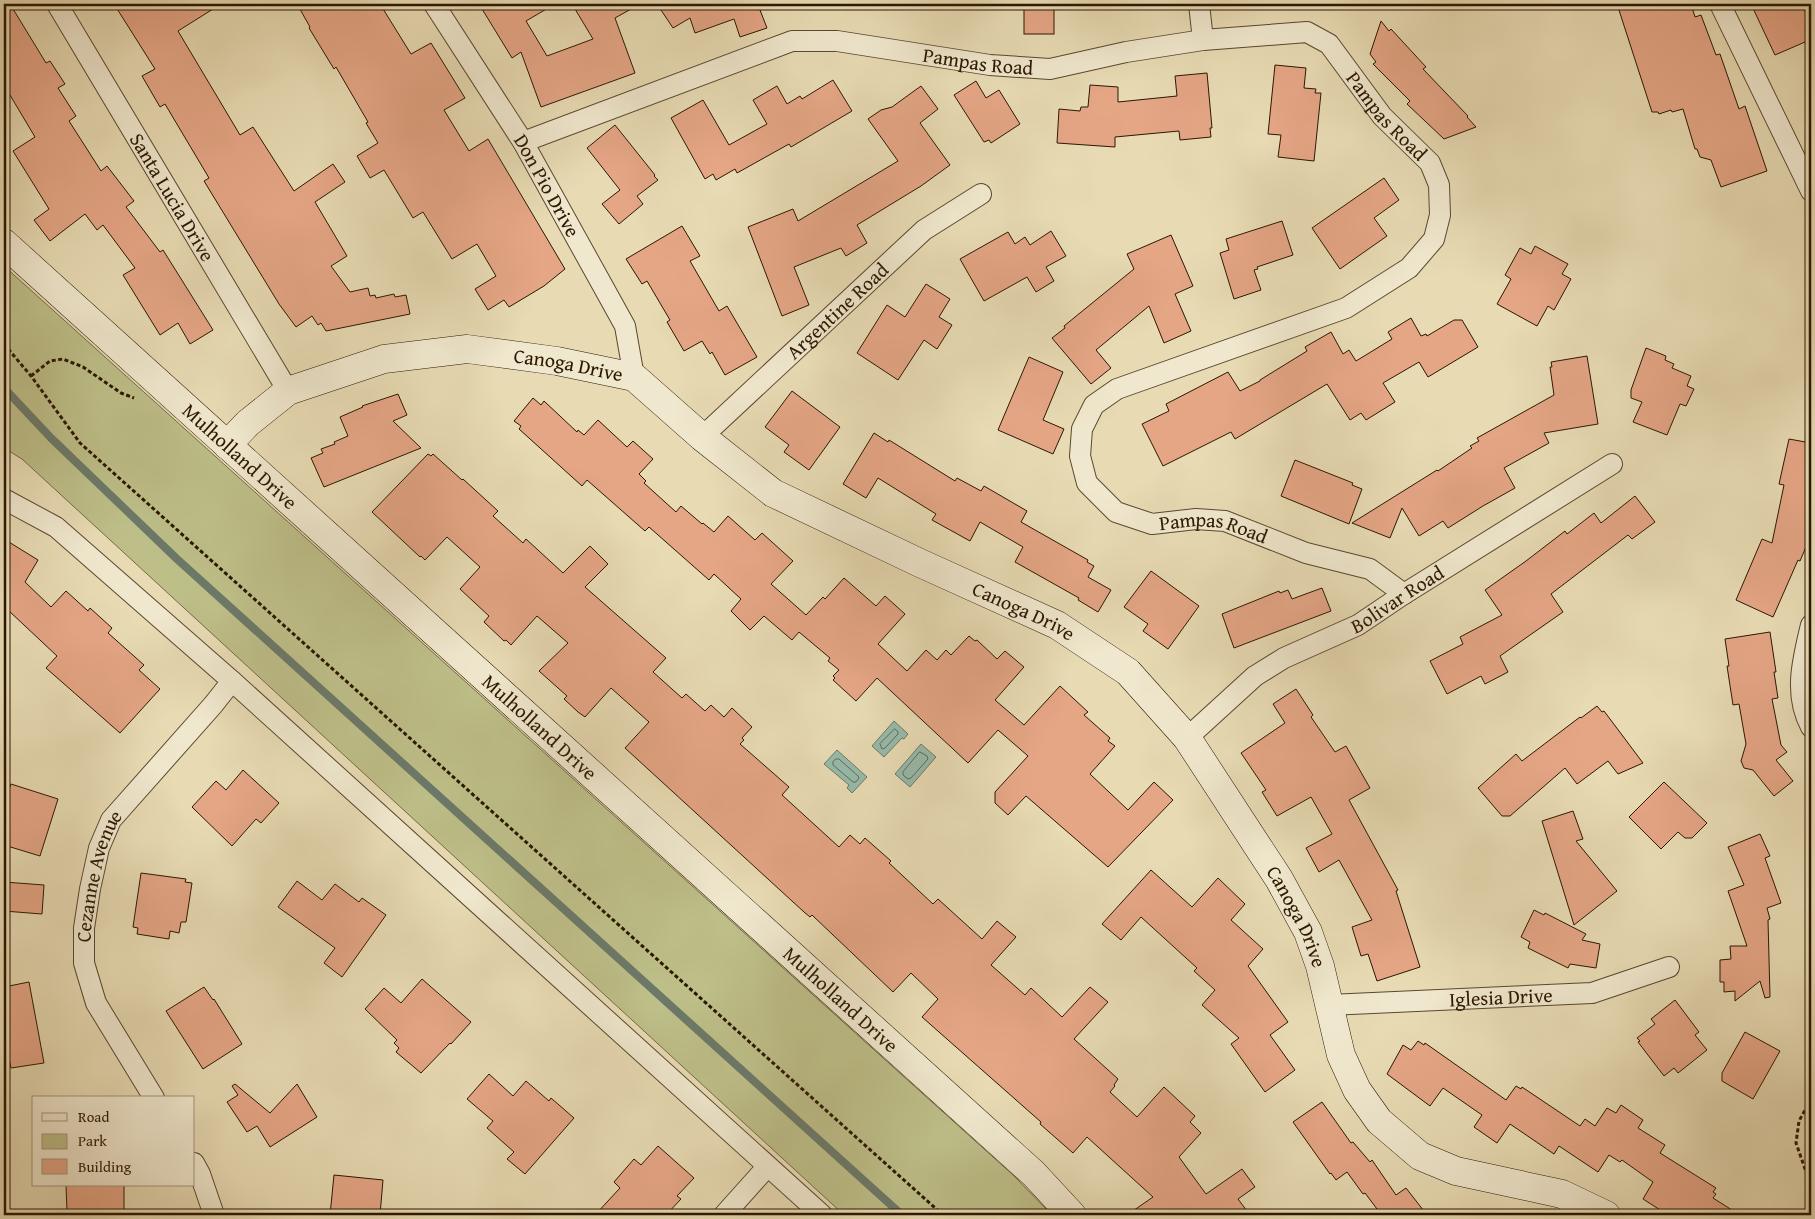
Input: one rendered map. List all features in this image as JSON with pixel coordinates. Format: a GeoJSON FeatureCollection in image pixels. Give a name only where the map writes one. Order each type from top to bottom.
{"type":"FeatureCollection","features":[{"type":"Feature","properties":{"kind":"street","name":"Santa Lucia Drive"},"geometry":{"type":"LineString","coordinates":[[57,4],[288,391]]}},
{"type":"Feature","properties":{"kind":"street","name":"Don Pio Drive"},"geometry":{"type":"LineString","coordinates":[[434,4],[523,142],[625,326],[634,377]]}},
{"type":"Feature","properties":{"kind":"street"},"geometry":{"type":"LineString","coordinates":[[1199,4],[1203,40]]}},
{"type":"Feature","properties":{"kind":"street"},"geometry":{"type":"LineString","coordinates":[[1720,4],[1811,191]]}},
{"type":"Feature","properties":{"kind":"street","name":"Pampas Road"},"geometry":{"type":"LineString","coordinates":[[523,142],[792,41],[837,41],[990,65],[1050,69],[1126,52],[1203,40],[1307,32],[1329,44],[1382,116],[1430,163],[1439,185],[1440,215],[1434,239],[1409,268],[1346,308],[1117,388],[1094,405],[1082,429],[1080,456],[1087,483],[1116,512],[1152,524],[1196,519],[1226,521],[1306,553],[1370,569],[1404,594]]}},
{"type":"Feature","properties":{"kind":"street","name":"Argentine Road"},"geometry":{"type":"LineString","coordinates":[[702,437],[924,230],[981,194]]}},
{"type":"Feature","properties":{"kind":"street","name":"Mulholland Drive"},"geometry":{"type":"LineString","coordinates":[[4,243],[1034,1174],[1072,1215]]}},
{"type":"Feature","properties":{"kind":"street","name":"Canoga Drive"},"geometry":{"type":"LineString","coordinates":[[227,445],[248,423],[288,391],[384,359],[467,349],[556,360],[634,377],[702,437],[773,493],[920,563],[1057,625],[1128,672],[1187,738],[1279,879],[1308,932],[1320,966],[1341,1056],[1357,1090],[1379,1121],[1420,1156],[1456,1171],[1562,1194],[1606,1215]]}},
{"type":"Feature","properties":{"kind":"street","name":"Bolivar Road"},"geometry":{"type":"LineString","coordinates":[[1187,738],[1256,676],[1284,658],[1358,626],[1404,594],[1612,464]]}},
{"type":"Feature","properties":{"kind":"street"},"geometry":{"type":"LineString","coordinates":[[4,499],[56,527],[232,681],[822,1215]]}},
{"type":"Feature","properties":{"kind":"street"},"geometry":{"type":"LineString","coordinates":[[1811,628],[1801,673],[1800,696],[1811,727]]}},
{"type":"Feature","properties":{"kind":"street","name":"Cezanne Avenue"},"geometry":{"type":"LineString","coordinates":[[153,1096],[96,1003],[84,963],[84,928],[90,889],[99,848],[111,820],[232,681]]}},
{"type":"Feature","properties":{"kind":"street","name":"Iglesia Drive"},"geometry":{"type":"LineString","coordinates":[[1329,1005],[1592,993],[1669,967]]}},
{"type":"Feature","properties":{"kind":"street"},"geometry":{"type":"LineString","coordinates":[[195,1165],[214,1215]]}},
{"type":"Feature","properties":{"kind":"street"},"geometry":{"type":"LineString","coordinates":[[724,1215],[767,1166]]}},
{"type":"Feature","properties":{"kind":"path"},"geometry":{"type":"LineString","coordinates":[[4,344],[80,443],[943,1215]]}},
{"type":"Feature","properties":{"kind":"path"},"geometry":{"type":"LineString","coordinates":[[30,376],[50,361],[63,359],[83,367],[121,393],[135,398],[163,387]]}},
{"type":"Feature","properties":{"kind":"path"},"geometry":{"type":"LineString","coordinates":[[1811,1099],[1799,1121],[1796,1144],[1811,1186]]}},
{"type":"Feature","properties":{"kind":"green space"},"geometry":{"type":"Polygon","coordinates":[[[4,266],[1013,1175],[1052,1215],[844,1215],[22,459],[4,448],[4,266]]]}},
{"type":"Feature","properties":{"kind":"water"},"geometry":{"type":"Polygon","coordinates":[[[894,721],[908,734],[884,757],[872,746],[894,721]]]}},
{"type":"Feature","properties":{"kind":"water"},"geometry":{"type":"Polygon","coordinates":[[[921,744],[936,757],[910,787],[895,774],[921,744]]]}},
{"type":"Feature","properties":{"kind":"water"},"geometry":{"type":"Polygon","coordinates":[[[837,750],[867,777],[852,793],[847,788],[849,785],[824,764],[837,750]]]}},
{"type":"Feature","properties":{"kind":"building"},"geometry":{"type":"Polygon","coordinates":[[[4,4],[10,4],[46,63],[50,61],[65,84],[58,88],[76,116],[69,121],[101,171],[107,166],[134,201],[126,207],[160,252],[163,250],[213,330],[190,344],[178,323],[160,335],[123,275],[135,268],[103,225],[97,230],[85,214],[50,241],[34,220],[49,209],[13,151],[35,137],[4,85],[4,4]]]}},
{"type":"Feature","properties":{"kind":"building"},"geometry":{"type":"Polygon","coordinates":[[[114,4],[221,4],[178,31],[240,135],[253,127],[294,191],[333,164],[345,182],[315,202],[347,256],[331,266],[350,292],[368,288],[370,296],[375,295],[376,298],[394,294],[395,297],[406,295],[410,314],[326,331],[321,323],[318,325],[312,316],[296,327],[279,304],[204,181],[209,178],[165,104],[160,107],[142,76],[155,69],[114,4]]]}},
{"type":"Feature","properties":{"kind":"building"},"geometry":{"type":"Polygon","coordinates":[[[297,4],[380,4],[411,54],[431,43],[465,98],[444,110],[469,151],[488,139],[565,269],[544,286],[509,307],[504,300],[488,310],[475,289],[496,276],[477,244],[452,259],[423,212],[413,218],[384,170],[370,178],[357,156],[378,143],[336,67],[334,69],[297,4]]]}},
{"type":"Feature","properties":{"kind":"building"},"geometry":{"type":"Polygon","coordinates":[[[479,4],[555,4],[526,21],[547,56],[593,39],[572,4],[640,4],[615,18],[635,73],[541,107],[521,52],[512,58],[479,4]]]}},
{"type":"Feature","properties":{"kind":"building"},"geometry":{"type":"Polygon","coordinates":[[[657,4],[769,4],[770,6],[760,10],[767,28],[740,37],[734,19],[695,33],[690,18],[673,28],[657,4]]]}},
{"type":"Feature","properties":{"kind":"building"},"geometry":{"type":"Polygon","coordinates":[[[1024,4],[1054,4],[1054,34],[1024,34],[1024,4]]]}},
{"type":"Feature","properties":{"kind":"building"},"geometry":{"type":"Polygon","coordinates":[[[1617,4],[1691,4],[1695,17],[1701,15],[1716,55],[1720,54],[1739,109],[1745,106],[1767,171],[1721,187],[1711,160],[1700,157],[1697,149],[1695,149],[1683,109],[1659,114],[1658,112],[1652,112],[1617,4]]]}},
{"type":"Feature","properties":{"kind":"building"},"geometry":{"type":"Polygon","coordinates":[[[1751,4],[1802,4],[1811,24],[1811,29],[1805,42],[1775,55],[1751,4]]]}},
{"type":"Feature","properties":{"kind":"building"},"geometry":{"type":"Polygon","coordinates":[[[1381,21],[1389,31],[1391,29],[1426,67],[1423,69],[1468,116],[1476,127],[1444,139],[1407,104],[1410,101],[1373,64],[1376,62],[1370,54],[1381,21]]]}},
{"type":"Feature","properties":{"kind":"building"},"geometry":{"type":"Polygon","coordinates":[[[1275,65],[1306,68],[1304,88],[1316,89],[1315,93],[1321,93],[1314,161],[1278,157],[1281,135],[1268,134],[1275,65]]]}},
{"type":"Feature","properties":{"kind":"building"},"geometry":{"type":"Polygon","coordinates":[[[1207,73],[1212,128],[1210,128],[1211,137],[1180,140],[1179,131],[1115,137],[1115,147],[1057,143],[1059,109],[1080,111],[1081,107],[1088,107],[1090,85],[1118,87],[1118,102],[1177,96],[1175,76],[1207,73]]]}},
{"type":"Feature","properties":{"kind":"building"},"geometry":{"type":"Polygon","coordinates":[[[833,80],[852,111],[791,147],[789,144],[737,173],[735,169],[716,180],[713,174],[705,179],[671,118],[703,100],[729,145],[767,124],[753,100],[777,86],[787,104],[800,96],[802,99],[833,80]]]}},
{"type":"Feature","properties":{"kind":"building"},"geometry":{"type":"Polygon","coordinates":[[[976,81],[986,98],[999,90],[1020,124],[991,143],[989,140],[984,142],[954,95],[976,81]]]}},
{"type":"Feature","properties":{"kind":"building"},"geometry":{"type":"Polygon","coordinates":[[[921,86],[938,109],[920,123],[950,165],[921,186],[857,225],[867,243],[846,256],[841,248],[794,267],[809,305],[782,316],[748,227],[793,209],[798,221],[898,161],[868,119],[881,110],[892,107],[921,86]]]}},
{"type":"Feature","properties":{"kind":"building"},"geometry":{"type":"Polygon","coordinates":[[[615,125],[658,180],[637,196],[643,204],[619,224],[602,204],[620,190],[587,148],[615,125]]]}},
{"type":"Feature","properties":{"kind":"building"},"geometry":{"type":"Polygon","coordinates":[[[1384,178],[1399,200],[1374,218],[1387,236],[1340,269],[1312,228],[1384,178]]]}},
{"type":"Feature","properties":{"kind":"building"},"geometry":{"type":"Polygon","coordinates":[[[1282,221],[1293,255],[1257,267],[1258,269],[1254,270],[1261,290],[1234,299],[1220,253],[1229,250],[1226,239],[1282,221]]]}},
{"type":"Feature","properties":{"kind":"building"},"geometry":{"type":"Polygon","coordinates":[[[682,226],[700,256],[690,261],[719,311],[727,306],[757,357],[725,375],[712,352],[710,354],[702,341],[684,351],[667,322],[670,320],[647,281],[642,284],[626,259],[682,226]]]}},
{"type":"Feature","properties":{"kind":"building"},"geometry":{"type":"Polygon","coordinates":[[[1051,231],[1066,256],[1046,267],[1054,281],[1036,292],[1027,277],[984,301],[960,259],[1008,232],[1015,244],[1025,237],[1030,245],[1051,231]]]}},
{"type":"Feature","properties":{"kind":"building"},"geometry":{"type":"Polygon","coordinates":[[[1171,235],[1193,286],[1175,294],[1191,331],[1164,343],[1149,306],[1096,350],[1111,368],[1091,384],[1052,338],[1134,269],[1127,254],[1171,235]]]}},
{"type":"Feature","properties":{"kind":"building"},"geometry":{"type":"Polygon","coordinates":[[[1535,246],[1568,264],[1562,274],[1571,279],[1554,310],[1548,306],[1537,326],[1497,304],[1511,279],[1505,275],[1520,248],[1531,254],[1535,246]]]}},
{"type":"Feature","properties":{"kind":"building"},"geometry":{"type":"Polygon","coordinates":[[[926,284],[950,299],[939,317],[952,325],[937,349],[924,340],[898,380],[857,353],[887,305],[905,317],[926,284]]]}},
{"type":"Feature","properties":{"kind":"building"},"geometry":{"type":"Polygon","coordinates":[[[1411,318],[1421,336],[1426,334],[1427,336],[1454,320],[1462,320],[1478,347],[1428,377],[1419,362],[1383,383],[1395,402],[1366,420],[1361,413],[1350,420],[1327,384],[1235,439],[1231,432],[1163,466],[1142,424],[1169,411],[1166,404],[1228,372],[1240,391],[1260,381],[1307,351],[1305,347],[1331,332],[1343,354],[1349,350],[1356,361],[1392,339],[1388,332],[1411,318]]]}},
{"type":"Feature","properties":{"kind":"building"},"geometry":{"type":"Polygon","coordinates":[[[1646,348],[1666,356],[1665,360],[1674,364],[1672,368],[1691,376],[1687,386],[1694,389],[1686,406],[1680,404],[1667,435],[1633,422],[1642,402],[1631,398],[1631,390],[1646,348]]]}},
{"type":"Feature","properties":{"kind":"building"},"geometry":{"type":"Polygon","coordinates":[[[1587,356],[1598,424],[1544,433],[1549,443],[1504,468],[1515,488],[1448,528],[1443,521],[1419,536],[1402,508],[1390,538],[1352,523],[1472,448],[1470,446],[1479,441],[1477,438],[1554,395],[1551,362],[1587,356]]]}},
{"type":"Feature","properties":{"kind":"building"},"geometry":{"type":"Polygon","coordinates":[[[1029,357],[1063,372],[1043,420],[1064,429],[1053,454],[998,430],[1029,357]]]}},
{"type":"Feature","properties":{"kind":"building"},"geometry":{"type":"Polygon","coordinates":[[[792,391],[840,427],[809,470],[784,452],[789,445],[765,427],[792,391]]]}},
{"type":"Feature","properties":{"kind":"building"},"geometry":{"type":"Polygon","coordinates":[[[398,394],[407,415],[393,421],[421,448],[324,487],[311,458],[323,453],[321,449],[335,444],[334,442],[348,436],[340,417],[362,406],[398,394]]]}},
{"type":"Feature","properties":{"kind":"building"},"geometry":{"type":"Polygon","coordinates":[[[533,398],[541,405],[544,401],[577,432],[578,430],[584,435],[598,420],[627,447],[633,441],[653,459],[639,474],[646,481],[644,483],[676,512],[681,506],[714,532],[728,516],[755,540],[762,533],[793,561],[771,584],[806,615],[823,597],[825,599],[844,578],[876,606],[885,596],[905,614],[878,644],[907,671],[926,650],[937,660],[946,650],[951,655],[969,636],[975,641],[977,640],[997,659],[1005,651],[1024,667],[995,700],[1024,725],[1060,686],[1088,712],[1084,715],[1110,738],[1108,741],[1115,746],[1090,774],[1128,810],[1154,782],[1173,800],[1108,867],[1026,796],[1008,815],[995,803],[995,792],[1028,756],[998,730],[968,763],[877,678],[856,701],[833,680],[835,678],[833,676],[839,670],[828,661],[830,658],[799,632],[792,640],[764,616],[750,630],[731,611],[741,599],[714,574],[709,580],[649,527],[645,531],[587,480],[582,486],[519,429],[521,426],[514,421],[533,398]]]}},
{"type":"Feature","properties":{"kind":"building"},"geometry":{"type":"Polygon","coordinates":[[[874,433],[888,442],[889,440],[955,481],[957,478],[981,491],[984,486],[1027,511],[1021,522],[1088,560],[1087,562],[1094,566],[1088,577],[1111,590],[1098,612],[1078,600],[1079,598],[1015,562],[1023,547],[980,522],[970,541],[932,520],[936,514],[878,478],[866,498],[843,484],[874,433]]]}},
{"type":"Feature","properties":{"kind":"building"},"geometry":{"type":"Polygon","coordinates":[[[1789,439],[1811,443],[1811,535],[1773,617],[1736,600],[1762,539],[1772,543],[1784,485],[1779,484],[1789,439]]]}},
{"type":"Feature","properties":{"kind":"building"},"geometry":{"type":"Polygon","coordinates":[[[428,454],[431,456],[433,454],[463,479],[498,511],[493,516],[523,543],[526,539],[563,573],[590,546],[608,564],[585,587],[666,658],[653,672],[682,698],[686,694],[705,711],[711,705],[724,717],[732,708],[752,727],[742,738],[744,740],[740,744],[789,787],[782,795],[839,847],[850,835],[860,844],[865,838],[891,861],[889,863],[933,904],[938,899],[982,939],[997,921],[1016,937],[991,965],[1025,995],[1031,988],[1062,1017],[1090,987],[1108,1002],[1074,1039],[1118,1079],[1110,1092],[1137,1117],[1164,1087],[1195,1116],[1190,1122],[1201,1133],[1179,1157],[1206,1194],[1242,1169],[1255,1187],[1238,1199],[1250,1215],[1127,1215],[1153,1197],[1087,1137],[1073,1153],[1040,1124],[1041,1122],[922,1017],[938,999],[911,973],[893,992],[812,915],[810,917],[804,912],[625,748],[649,722],[611,688],[585,717],[578,712],[564,699],[567,696],[539,671],[568,643],[537,616],[511,645],[506,640],[504,641],[484,622],[489,616],[460,589],[480,567],[447,537],[425,560],[372,512],[428,454]]]}},
{"type":"Feature","properties":{"kind":"building"},"geometry":{"type":"Polygon","coordinates":[[[1295,460],[1353,483],[1352,485],[1362,489],[1349,524],[1281,496],[1295,460]]]}},
{"type":"Feature","properties":{"kind":"building"},"geometry":{"type":"Polygon","coordinates":[[[1635,496],[1655,522],[1632,539],[1628,535],[1551,594],[1563,612],[1500,656],[1508,672],[1485,684],[1481,676],[1447,694],[1430,661],[1463,644],[1460,637],[1502,615],[1485,590],[1565,531],[1567,534],[1594,513],[1601,523],[1635,496]]]}},
{"type":"Feature","properties":{"kind":"building"},"geometry":{"type":"Polygon","coordinates":[[[4,539],[38,560],[25,582],[51,607],[66,591],[88,611],[90,608],[112,628],[108,633],[144,665],[139,670],[160,689],[120,733],[46,668],[57,656],[8,610],[4,618],[4,539]]]}},
{"type":"Feature","properties":{"kind":"building"},"geometry":{"type":"Polygon","coordinates":[[[1151,571],[1199,606],[1168,649],[1143,631],[1148,624],[1124,607],[1151,571]]]}},
{"type":"Feature","properties":{"kind":"building"},"geometry":{"type":"Polygon","coordinates":[[[1322,588],[1331,611],[1234,648],[1222,614],[1279,591],[1280,593],[1288,590],[1292,599],[1322,588]]]}},
{"type":"Feature","properties":{"kind":"building"},"geometry":{"type":"Polygon","coordinates":[[[1770,632],[1778,698],[1772,699],[1781,745],[1787,752],[1776,760],[1793,781],[1774,796],[1753,770],[1744,768],[1741,761],[1746,744],[1739,704],[1733,705],[1725,639],[1770,632]]]}},
{"type":"Feature","properties":{"kind":"building"},"geometry":{"type":"Polygon","coordinates":[[[1296,689],[1313,715],[1311,717],[1335,752],[1346,746],[1370,788],[1349,800],[1398,890],[1396,891],[1420,967],[1377,981],[1368,954],[1361,956],[1352,927],[1372,920],[1339,860],[1319,872],[1306,848],[1332,834],[1311,797],[1277,816],[1262,792],[1266,790],[1241,753],[1285,723],[1273,704],[1296,689]]]}},
{"type":"Feature","properties":{"kind":"building"},"geometry":{"type":"Polygon","coordinates":[[[1597,706],[1602,712],[1604,711],[1643,763],[1618,774],[1608,761],[1577,784],[1565,768],[1510,816],[1502,816],[1478,788],[1516,754],[1522,761],[1597,706]]]}},
{"type":"Feature","properties":{"kind":"building"},"geometry":{"type":"Polygon","coordinates":[[[243,770],[279,803],[261,823],[256,819],[232,846],[192,807],[216,781],[226,790],[243,770]]]}},
{"type":"Feature","properties":{"kind":"building"},"geometry":{"type":"Polygon","coordinates":[[[1664,782],[1707,823],[1692,838],[1685,838],[1678,832],[1661,849],[1629,817],[1664,782]]]}},
{"type":"Feature","properties":{"kind":"building"},"geometry":{"type":"Polygon","coordinates":[[[11,784],[58,799],[40,856],[4,845],[4,785],[10,787],[11,784]]]}},
{"type":"Feature","properties":{"kind":"building"},"geometry":{"type":"Polygon","coordinates":[[[1573,811],[1583,839],[1576,841],[1617,891],[1574,925],[1542,821],[1573,811]]]}},
{"type":"Feature","properties":{"kind":"building"},"geometry":{"type":"Polygon","coordinates":[[[1760,834],[1770,856],[1765,858],[1781,903],[1767,908],[1770,919],[1768,920],[1770,997],[1765,998],[1760,981],[1735,1001],[1735,991],[1724,992],[1724,982],[1720,982],[1720,960],[1731,959],[1730,946],[1747,946],[1728,891],[1744,885],[1728,847],[1760,834]]]}},
{"type":"Feature","properties":{"kind":"building"},"geometry":{"type":"Polygon","coordinates":[[[1151,870],[1192,907],[1218,878],[1245,904],[1231,920],[1263,949],[1248,966],[1288,1022],[1270,1035],[1295,1070],[1265,1092],[1231,1044],[1239,1038],[1202,1005],[1215,990],[1194,971],[1197,968],[1141,917],[1121,940],[1102,924],[1151,870]]]}},
{"type":"Feature","properties":{"kind":"building"},"geometry":{"type":"Polygon","coordinates":[[[141,873],[186,879],[185,882],[192,883],[186,922],[181,922],[179,933],[170,931],[169,939],[137,934],[138,928],[133,927],[141,873]]]}},
{"type":"Feature","properties":{"kind":"building"},"geometry":{"type":"Polygon","coordinates":[[[297,881],[322,900],[335,884],[359,902],[362,898],[386,915],[342,977],[324,963],[335,948],[278,907],[297,881]]]}},
{"type":"Feature","properties":{"kind":"building"},"geometry":{"type":"Polygon","coordinates":[[[4,882],[44,885],[42,914],[4,911],[4,882]]]}},
{"type":"Feature","properties":{"kind":"building"},"geometry":{"type":"Polygon","coordinates":[[[1534,910],[1544,915],[1545,913],[1586,934],[1582,940],[1600,944],[1596,968],[1570,964],[1568,968],[1528,948],[1530,942],[1521,937],[1534,910]]]}},
{"type":"Feature","properties":{"kind":"building"},"geometry":{"type":"Polygon","coordinates":[[[422,979],[471,1022],[421,1073],[396,1052],[399,1048],[394,1043],[397,1040],[365,1009],[384,988],[401,1003],[422,979]]]}},
{"type":"Feature","properties":{"kind":"building"},"geometry":{"type":"Polygon","coordinates":[[[29,982],[44,1063],[11,1068],[7,1048],[4,1049],[4,987],[29,982]]]}},
{"type":"Feature","properties":{"kind":"building"},"geometry":{"type":"Polygon","coordinates":[[[204,987],[214,999],[242,1044],[203,1069],[166,1011],[204,987]]]}},
{"type":"Feature","properties":{"kind":"building"},"geometry":{"type":"Polygon","coordinates":[[[1675,1000],[1699,1032],[1695,1035],[1707,1050],[1678,1073],[1674,1068],[1664,1076],[1638,1042],[1640,1041],[1637,1038],[1655,1024],[1651,1019],[1675,1000]]]}},
{"type":"Feature","properties":{"kind":"building"},"geometry":{"type":"Polygon","coordinates":[[[1745,1032],[1780,1051],[1753,1099],[1722,1081],[1722,1073],[1745,1032]]]}},
{"type":"Feature","properties":{"kind":"building"},"geometry":{"type":"Polygon","coordinates":[[[1418,1041],[1424,1045],[1425,1043],[1506,1100],[1516,1086],[1521,1089],[1522,1087],[1580,1126],[1585,1119],[1595,1126],[1607,1108],[1616,1113],[1621,1105],[1643,1120],[1638,1128],[1665,1145],[1660,1153],[1716,1188],[1713,1192],[1716,1194],[1713,1198],[1740,1215],[1668,1215],[1643,1199],[1653,1182],[1622,1160],[1620,1162],[1609,1155],[1598,1172],[1559,1146],[1554,1154],[1510,1124],[1497,1143],[1474,1127],[1482,1115],[1443,1088],[1430,1106],[1387,1074],[1403,1045],[1411,1050],[1418,1041]]]}},
{"type":"Feature","properties":{"kind":"building"},"geometry":{"type":"Polygon","coordinates":[[[489,1074],[513,1096],[526,1081],[549,1101],[551,1098],[574,1118],[525,1174],[507,1159],[514,1152],[487,1128],[493,1121],[467,1099],[489,1074]]]}},
{"type":"Feature","properties":{"kind":"building"},"geometry":{"type":"Polygon","coordinates":[[[235,1084],[270,1113],[297,1084],[317,1117],[270,1147],[257,1126],[247,1132],[227,1102],[238,1095],[232,1086],[235,1084]]]}},
{"type":"Feature","properties":{"kind":"building"},"geometry":{"type":"Polygon","coordinates":[[[1322,1102],[1351,1143],[1353,1142],[1370,1162],[1372,1160],[1396,1195],[1406,1188],[1427,1215],[1369,1215],[1377,1209],[1347,1172],[1336,1180],[1330,1174],[1293,1122],[1322,1102]]]}},
{"type":"Feature","properties":{"kind":"building"},"geometry":{"type":"Polygon","coordinates":[[[658,1146],[694,1178],[677,1196],[681,1199],[666,1215],[595,1215],[620,1188],[614,1182],[634,1159],[641,1165],[658,1146]]]}},
{"type":"Feature","properties":{"kind":"building"},"geometry":{"type":"Polygon","coordinates":[[[334,1175],[383,1180],[380,1215],[330,1215],[334,1175]]]}},
{"type":"Feature","properties":{"kind":"building"},"geometry":{"type":"Polygon","coordinates":[[[66,1186],[124,1186],[124,1215],[88,1215],[87,1211],[67,1211],[66,1186]]]}},
{"type":"Feature","properties":{"kind":"waterway"},"geometry":{"type":"LineString","coordinates":[[4,388],[51,438],[177,559],[902,1215]]}}]}
